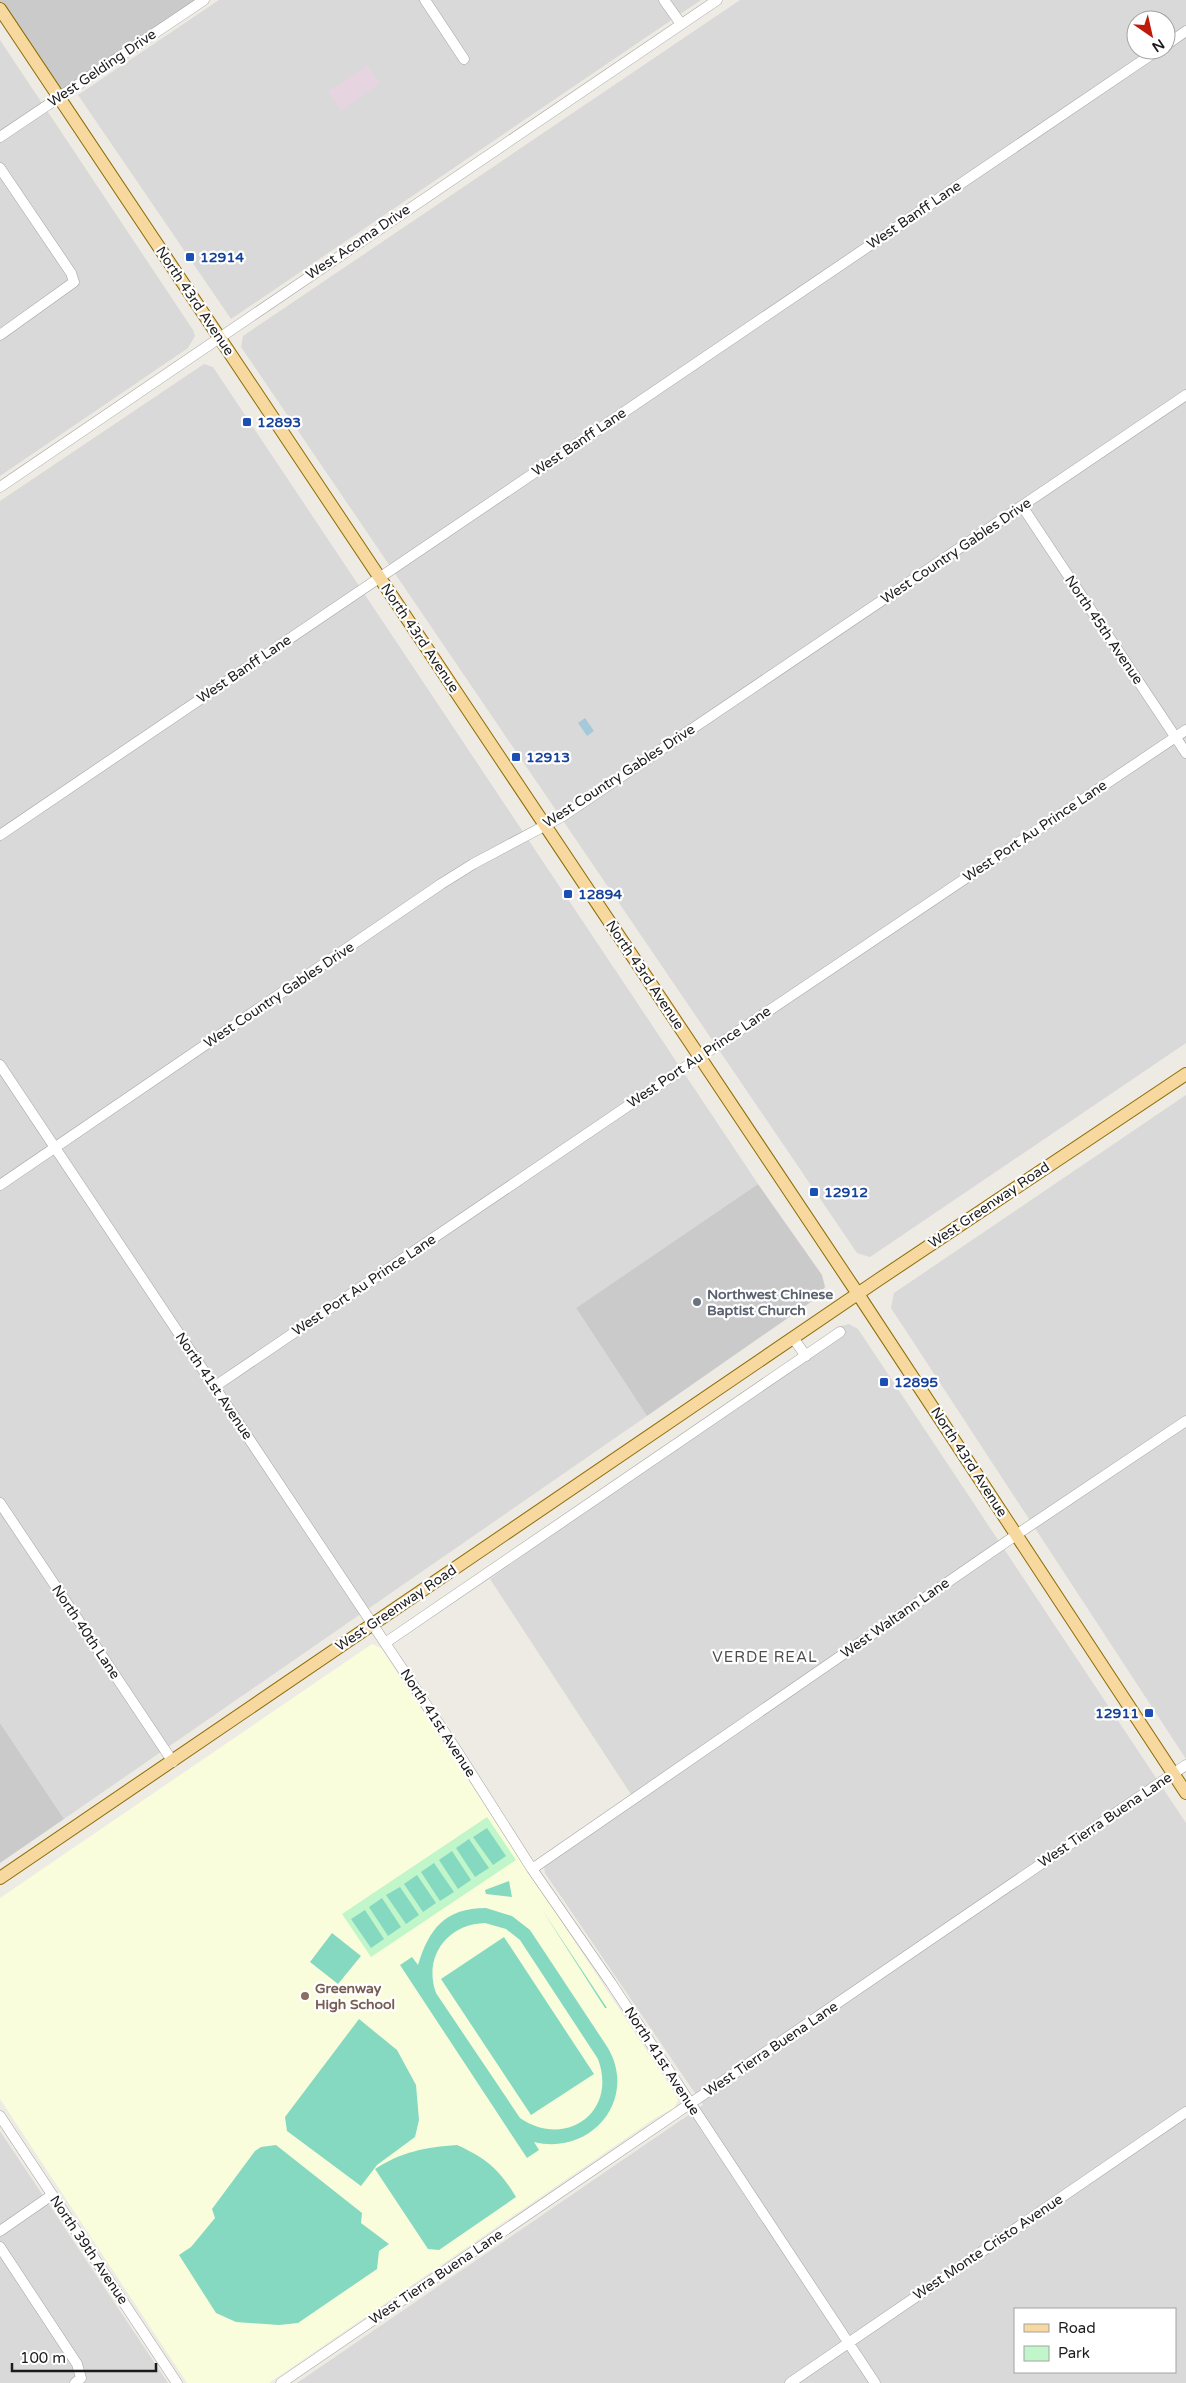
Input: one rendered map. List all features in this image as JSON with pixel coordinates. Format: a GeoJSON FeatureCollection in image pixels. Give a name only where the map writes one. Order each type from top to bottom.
{"type":"FeatureCollection","features":[{"type":"Feature","properties":{"kind":"main road","name":"North 43rd Avenue"},"geometry":{"type":"LineString","coordinates":[[0,9],[858,1294],[1186,1794]]}},
{"type":"Feature","properties":{"kind":"main road","name":"West Greenway Road"},"geometry":{"type":"LineString","coordinates":[[0,1878],[793,1338],[1186,1074]]}},
{"type":"Feature","properties":{"kind":"street","name":"West Gelding Drive"},"geometry":{"type":"LineString","coordinates":[[0,137],[204,0]]}},
{"type":"Feature","properties":{"kind":"street"},"geometry":{"type":"LineString","coordinates":[[425,0],[464,59]]}},
{"type":"Feature","properties":{"kind":"street"},"geometry":{"type":"LineString","coordinates":[[664,0],[681,24]]}},
{"type":"Feature","properties":{"kind":"street","name":"West Acoma Drive"},"geometry":{"type":"LineString","coordinates":[[0,487],[219,336],[717,0]]}},
{"type":"Feature","properties":{"kind":"street","name":"West Banff Lane"},"geometry":{"type":"LineString","coordinates":[[0,835],[1143,60]]}},
{"type":"Feature","properties":{"kind":"street"},"geometry":{"type":"LineString","coordinates":[[0,168],[71,273],[74,282],[0,335]]}},
{"type":"Feature","properties":{"kind":"street","name":"West Country Gables Drive"},"geometry":{"type":"LineString","coordinates":[[0,1185],[440,884],[571,810],[1186,395]]}},
{"type":"Feature","properties":{"kind":"street","name":"North 45th Avenue"},"geometry":{"type":"LineString","coordinates":[[1022,506],[1186,753]]}},
{"type":"Feature","properties":{"kind":"street","name":"West Port Au Prince Lane"},"geometry":{"type":"LineString","coordinates":[[214,1387],[1186,730]]}},
{"type":"Feature","properties":{"kind":"street","name":"North 41st Avenue"},"geometry":{"type":"LineString","coordinates":[[0,1065],[457,1751],[532,1870],[611,1983],[875,2383]]}},
{"type":"Feature","properties":{"kind":"street","name":"West Greenway Road"},"geometry":{"type":"LineString","coordinates":[[385,1643],[840,1332]]}},
{"type":"Feature","properties":{"kind":"street"},"geometry":{"type":"LineString","coordinates":[[793,1338],[806,1356]]}},
{"type":"Feature","properties":{"kind":"street","name":"West Waltann Lane"},"geometry":{"type":"LineString","coordinates":[[532,1870],[1016,1535],[1186,1421]]}},
{"type":"Feature","properties":{"kind":"street","name":"North 40th Lane"},"geometry":{"type":"LineString","coordinates":[[0,1502],[173,1762]]}},
{"type":"Feature","properties":{"kind":"street","name":"West Tierra Buena Lane"},"geometry":{"type":"LineString","coordinates":[[281,2383],[1186,1765]]}},
{"type":"Feature","properties":{"kind":"street","name":"West Monte Cristo Avenue"},"geometry":{"type":"LineString","coordinates":[[790,2383],[1186,2112]]}},
{"type":"Feature","properties":{"kind":"street","name":"North 39th Avenue"},"geometry":{"type":"LineString","coordinates":[[0,2116],[177,2383]]}},
{"type":"Feature","properties":{"kind":"street"},"geometry":{"type":"LineString","coordinates":[[0,2231],[52,2195]]}},
{"type":"Feature","properties":{"kind":"street"},"geometry":{"type":"LineString","coordinates":[[0,2247],[77,2364],[78,2380]]}},
{"type":"Feature","properties":{"kind":"shaded area"},"geometry":{"type":"Polygon","coordinates":[[[0,0],[204,0],[59,97],[0,9],[0,0]]]}},
{"type":"Feature","properties":{"kind":"shaded area"},"geometry":{"type":"Polygon","coordinates":[[[219,0],[701,0],[231,319],[78,95],[219,0]]]}},
{"type":"Feature","properties":{"kind":"shaded area"},"geometry":{"type":"Polygon","coordinates":[[[740,0],[1186,0],[1186,1043],[870,1257],[857,1253],[241,347],[243,336],[740,0]]]}},
{"type":"Feature","properties":{"kind":"shaded area"},"geometry":{"type":"Polygon","coordinates":[[[0,40],[193,330],[195,336],[188,348],[0,476],[0,40]]]}},
{"type":"Feature","properties":{"kind":"shaded area"},"geometry":{"type":"Polygon","coordinates":[[[367,65],[380,83],[341,111],[328,92],[367,65]]]}},
{"type":"Feature","properties":{"kind":"shaded area"},"geometry":{"type":"Polygon","coordinates":[[[204,364],[213,367],[758,1184],[576,1308],[647,1416],[64,1819],[0,1723],[0,501],[204,364]]]}},
{"type":"Feature","properties":{"kind":"shaded area"},"geometry":{"type":"Polygon","coordinates":[[[1186,1095],[1186,1759],[891,1308],[894,1293],[1186,1095]]]}},
{"type":"Feature","properties":{"kind":"shaded area","name":"Northwest Chinese Baptist Church"},"geometry":{"type":"Polygon","coordinates":[[[758,1184],[822,1275],[825,1287],[818,1297],[647,1416],[576,1308],[758,1184]]]}},
{"type":"Feature","properties":{"kind":"shaded area"},"geometry":{"type":"Polygon","coordinates":[[[849,1324],[858,1329],[1186,1823],[1186,2383],[297,2383],[703,2105],[545,1873],[544,1867],[636,1802],[490,1579],[837,1327],[849,1324]]]}},
{"type":"Feature","properties":{"kind":"shaded area","name":"Greenway High School"},"geometry":{"type":"Polygon","coordinates":[[[372,1644],[381,1648],[676,2095],[678,2101],[674,2108],[657,2117],[269,2383],[187,2383],[0,2099],[0,1898],[372,1644]]]}},
{"type":"Feature","properties":{"kind":"shaded area"},"geometry":{"type":"Polygon","coordinates":[[[0,1723],[64,1819],[0,1863],[0,1723]]]}},
{"type":"Feature","properties":{"kind":"shaded area"},"geometry":{"type":"Polygon","coordinates":[[[0,2131],[168,2383],[0,2383],[0,2131]]]}},
{"type":"Feature","properties":{"kind":"green space"},"geometry":{"type":"Polygon","coordinates":[[[487,1817],[516,1860],[371,1957],[342,1914],[487,1817]]]}},
{"type":"Feature","properties":{"kind":"green space"},"geometry":{"type":"Polygon","coordinates":[[[487,1828],[506,1856],[493,1865],[473,1837],[487,1828]]]}},
{"type":"Feature","properties":{"kind":"green space"},"geometry":{"type":"Polygon","coordinates":[[[469,1839],[489,1868],[475,1877],[456,1848],[469,1839]]]}},
{"type":"Feature","properties":{"kind":"green space"},"geometry":{"type":"Polygon","coordinates":[[[452,1851],[471,1880],[458,1889],[439,1860],[452,1851]]]}},
{"type":"Feature","properties":{"kind":"green space"},"geometry":{"type":"Polygon","coordinates":[[[434,1863],[454,1892],[440,1901],[421,1872],[434,1863]]]}},
{"type":"Feature","properties":{"kind":"green space"},"geometry":{"type":"Polygon","coordinates":[[[417,1875],[436,1903],[423,1912],[404,1884],[417,1875]]]}},
{"type":"Feature","properties":{"kind":"green space"},"geometry":{"type":"Polygon","coordinates":[[[509,1881],[512,1897],[486,1894],[485,1890],[509,1881]]]}},
{"type":"Feature","properties":{"kind":"green space"},"geometry":{"type":"Polygon","coordinates":[[[400,1887],[419,1915],[406,1924],[386,1895],[400,1887]]]}},
{"type":"Feature","properties":{"kind":"green space"},"geometry":{"type":"Polygon","coordinates":[[[382,1898],[401,1927],[388,1936],[369,1907],[382,1898]]]}},
{"type":"Feature","properties":{"kind":"green space"},"geometry":{"type":"Polygon","coordinates":[[[486,1908],[512,1916],[530,1930],[608,2048],[616,2068],[617,2087],[613,2104],[604,2120],[590,2132],[574,2141],[555,2144],[534,2142],[539,2150],[527,2158],[400,1965],[412,1957],[418,1965],[427,1941],[441,1923],[460,1912],[486,1908]],[[485,1923],[459,1929],[449,1936],[441,1945],[433,1967],[436,1993],[520,2118],[537,2127],[554,2129],[570,2127],[583,2120],[594,2110],[601,2095],[602,2078],[598,2059],[520,1940],[506,1929],[485,1923]]]}},
{"type":"Feature","properties":{"kind":"green space"},"geometry":{"type":"Polygon","coordinates":[[[541,1908],[607,2008],[605,2008],[541,1908]]]}},
{"type":"Feature","properties":{"kind":"green space"},"geometry":{"type":"Polygon","coordinates":[[[365,1910],[384,1939],[371,1948],[351,1919],[365,1910]]]}},
{"type":"Feature","properties":{"kind":"green space"},"geometry":{"type":"Polygon","coordinates":[[[332,1933],[361,1956],[338,1984],[310,1962],[332,1933]]]}},
{"type":"Feature","properties":{"kind":"green space"},"geometry":{"type":"Polygon","coordinates":[[[504,1937],[594,2074],[531,2115],[441,1979],[504,1937]]]}},
{"type":"Feature","properties":{"kind":"green space"},"geometry":{"type":"Polygon","coordinates":[[[359,2019],[397,2050],[416,2085],[419,2120],[415,2137],[377,2165],[361,2186],[287,2131],[285,2117],[359,2019]]]}},
{"type":"Feature","properties":{"kind":"green space"},"geometry":{"type":"Polygon","coordinates":[[[276,2145],[362,2213],[361,2223],[389,2244],[379,2251],[377,2269],[298,2323],[279,2325],[236,2322],[216,2313],[179,2255],[191,2247],[215,2218],[212,2209],[255,2151],[261,2147],[276,2145]]]}},
{"type":"Feature","properties":{"kind":"green space"},"geometry":{"type":"Polygon","coordinates":[[[457,2145],[484,2160],[498,2172],[516,2197],[439,2250],[428,2249],[375,2169],[394,2158],[414,2151],[457,2145]]]}},
{"type":"Feature","properties":{"kind":"water"},"geometry":{"type":"Polygon","coordinates":[[[585,718],[594,731],[587,736],[578,723],[585,718]]]}},
{"type":"Feature","properties":{"kind":"place","name":"12914"},"geometry":{"type":"Point","coordinates":[190,257]}},
{"type":"Feature","properties":{"kind":"place","name":"12893"},"geometry":{"type":"Point","coordinates":[247,422]}},
{"type":"Feature","properties":{"kind":"place","name":"12913"},"geometry":{"type":"Point","coordinates":[516,757]}},
{"type":"Feature","properties":{"kind":"place","name":"12894"},"geometry":{"type":"Point","coordinates":[568,894]}},
{"type":"Feature","properties":{"kind":"place","name":"12912"},"geometry":{"type":"Point","coordinates":[814,1192]}},
{"type":"Feature","properties":{"kind":"place","name":"Northwest Chinese Baptist Church"},"geometry":{"type":"Point","coordinates":[697,1302]}},
{"type":"Feature","properties":{"kind":"place","name":"12895"},"geometry":{"type":"Point","coordinates":[884,1382]}},
{"type":"Feature","properties":{"kind":"place","name":"12911"},"geometry":{"type":"Point","coordinates":[1149,1713]}},
{"type":"Feature","properties":{"kind":"place","name":"Greenway High School"},"geometry":{"type":"Point","coordinates":[305,1996]}},
{"type":"Feature","properties":{"kind":"district","name":"VERDE REAL"},"geometry":{"type":"Point","coordinates":[765,1657]}}]}
